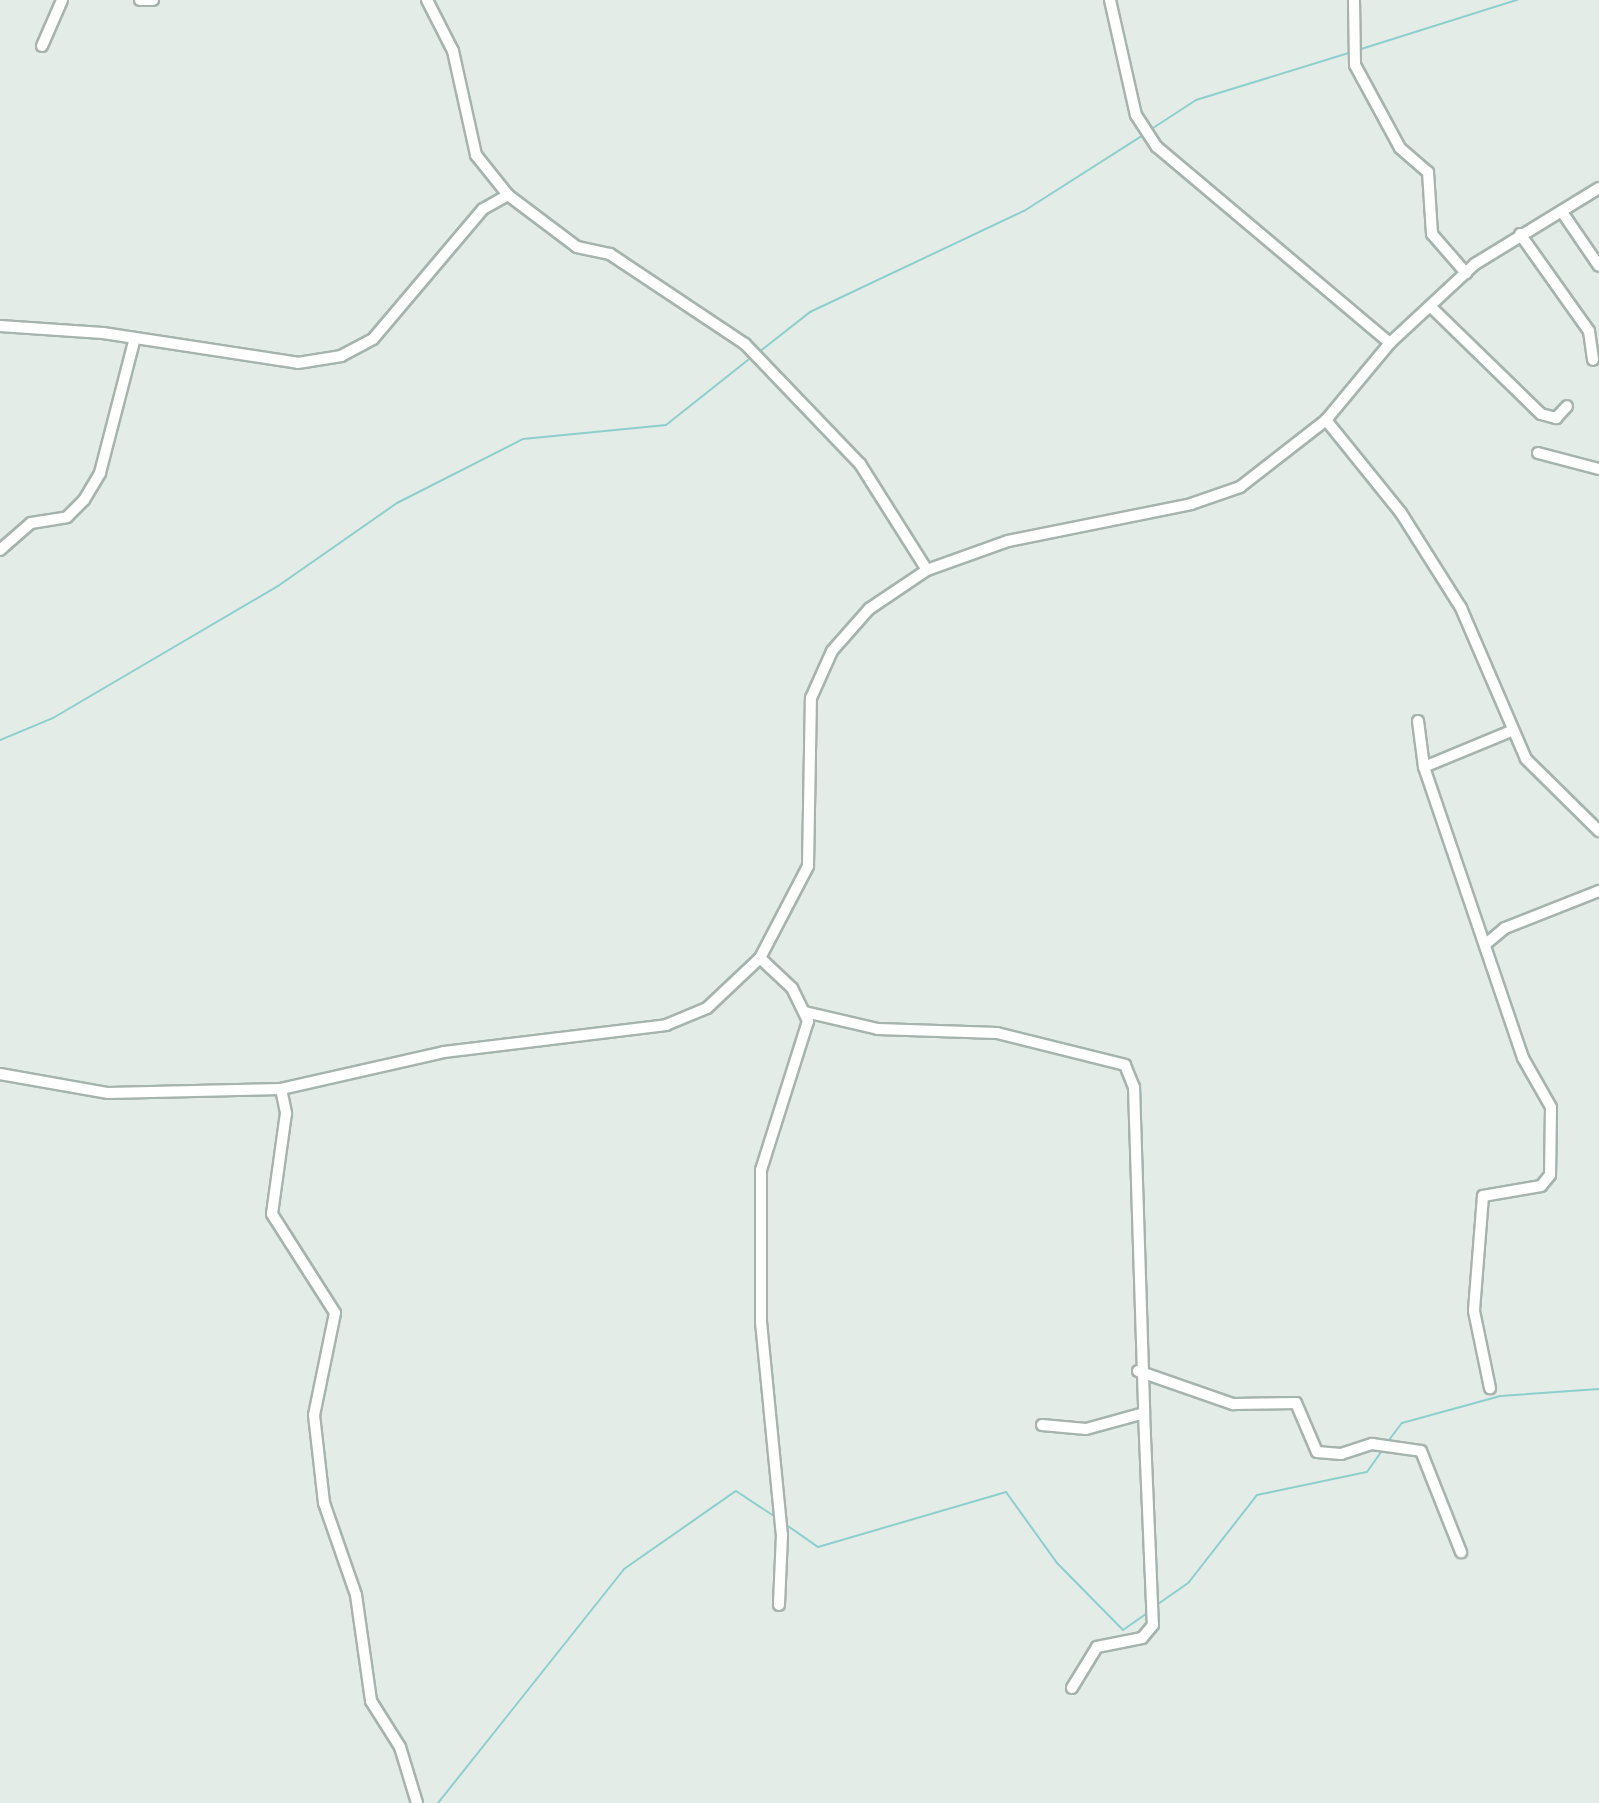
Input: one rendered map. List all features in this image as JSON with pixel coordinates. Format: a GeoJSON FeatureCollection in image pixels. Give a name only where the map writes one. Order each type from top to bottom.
{"type":"FeatureCollection","features":[{"type":"Feature","properties":{"kind":"street"},"geometry":{"type":"LineString","coordinates":[[42,46],[62,0]]}},
{"type":"Feature","properties":{"kind":"street"},"geometry":{"type":"LineString","coordinates":[[140,0],[153,0]]}},
{"type":"Feature","properties":{"kind":"street"},"geometry":{"type":"LineString","coordinates":[[427,0],[453,51],[476,155],[508,195],[577,247],[610,254],[745,344],[763,367],[860,464],[927,570]]}},
{"type":"Feature","properties":{"kind":"street"},"geometry":{"type":"LineString","coordinates":[[1110,0],[1136,115],[1157,147],[1390,343]]}},
{"type":"Feature","properties":{"kind":"street"},"geometry":{"type":"LineString","coordinates":[[1354,0],[1350,45],[1355,65],[1400,148],[1428,172],[1432,234],[1466,273]]}},
{"type":"Feature","properties":{"kind":"street"},"geometry":{"type":"LineString","coordinates":[[0,1074],[108,1093],[281,1089],[444,1052],[666,1025],[707,1008],[760,958],[808,866],[805,755],[818,673],[869,609],[927,570],[1008,541],[1191,504],[1240,487],[1326,420],[1390,343],[1466,273],[1520,234],[1599,188]]}},
{"type":"Feature","properties":{"kind":"street"},"geometry":{"type":"LineString","coordinates":[[0,326],[135,338],[298,363],[341,356],[373,339],[483,209],[508,195]]}},
{"type":"Feature","properties":{"kind":"street"},"geometry":{"type":"LineString","coordinates":[[1562,212],[1599,266]]}},
{"type":"Feature","properties":{"kind":"street"},"geometry":{"type":"LineString","coordinates":[[1520,234],[1589,331],[1593,360]]}},
{"type":"Feature","properties":{"kind":"street"},"geometry":{"type":"LineString","coordinates":[[1430,306],[1541,414],[1556,418],[1567,406]]}},
{"type":"Feature","properties":{"kind":"street"},"geometry":{"type":"LineString","coordinates":[[0,550],[31,523],[67,517],[84,500],[100,473],[135,338]]}},
{"type":"Feature","properties":{"kind":"street"},"geometry":{"type":"LineString","coordinates":[[1326,420],[1401,513],[1461,608],[1511,731],[1526,759],[1598,829]]}},
{"type":"Feature","properties":{"kind":"street"},"geometry":{"type":"LineString","coordinates":[[1538,453],[1599,469]]}},
{"type":"Feature","properties":{"kind":"street"},"geometry":{"type":"LineString","coordinates":[[1418,721],[1424,767],[1487,943],[1523,1058],[1551,1107],[1553,1150],[1541,1186],[1483,1196],[1474,1311],[1490,1388]]}},
{"type":"Feature","properties":{"kind":"street"},"geometry":{"type":"LineString","coordinates":[[1424,767],[1511,731]]}},
{"type":"Feature","properties":{"kind":"street"},"geometry":{"type":"LineString","coordinates":[[1487,943],[1505,928],[1599,891]]}},
{"type":"Feature","properties":{"kind":"street"},"geometry":{"type":"LineString","coordinates":[[760,958],[778,970],[805,1012],[804,1046],[783,1090],[761,1170],[761,1322],[782,1535],[779,1605]]}},
{"type":"Feature","properties":{"kind":"street"},"geometry":{"type":"LineString","coordinates":[[805,1012],[878,1029],[997,1033],[1125,1065],[1134,1087],[1138,1174],[1138,1371],[1144,1413],[1153,1625],[1142,1638],[1097,1647],[1072,1688]]}},
{"type":"Feature","properties":{"kind":"street"},"geometry":{"type":"LineString","coordinates":[[281,1089],[286,1113],[272,1214],[335,1313],[314,1415],[324,1503],[356,1595],[371,1701],[400,1747],[417,1803]]}},
{"type":"Feature","properties":{"kind":"street"},"geometry":{"type":"LineString","coordinates":[[1138,1371],[1233,1404],[1296,1403],[1317,1452],[1341,1454],[1372,1444],[1421,1451],[1461,1552]]}},
{"type":"Feature","properties":{"kind":"street"},"geometry":{"type":"LineString","coordinates":[[1042,1425],[1086,1429],[1144,1413]]}},
{"type":"Feature","properties":{"kind":"waterway"},"geometry":{"type":"LineString","coordinates":[[1358,50],[1517,0]]}},
{"type":"Feature","properties":{"kind":"waterway"},"geometry":{"type":"LineString","coordinates":[[1150,130],[1196,100],[1352,52]]}},
{"type":"Feature","properties":{"kind":"waterway"},"geometry":{"type":"LineString","coordinates":[[759,352],[810,312],[1024,211],[1145,134]]}},
{"type":"Feature","properties":{"kind":"waterway"},"geometry":{"type":"LineString","coordinates":[[0,740],[53,718],[278,586],[397,503],[523,439],[666,425],[753,356]]}},
{"type":"Feature","properties":{"kind":"waterway"},"geometry":{"type":"LineString","coordinates":[[1389,1440],[1402,1423],[1500,1396],[1599,1389]]}},
{"type":"Feature","properties":{"kind":"waterway"},"geometry":{"type":"LineString","coordinates":[[1158,1604],[1189,1582],[1257,1495],[1367,1472],[1383,1449]]}},
{"type":"Feature","properties":{"kind":"waterway"},"geometry":{"type":"LineString","coordinates":[[438,1803],[624,1569],[736,1491],[777,1518]]}},
{"type":"Feature","properties":{"kind":"waterway"},"geometry":{"type":"LineString","coordinates":[[785,1524],[818,1547],[1006,1492],[1057,1563],[1123,1630],[1150,1611]]}}]}
